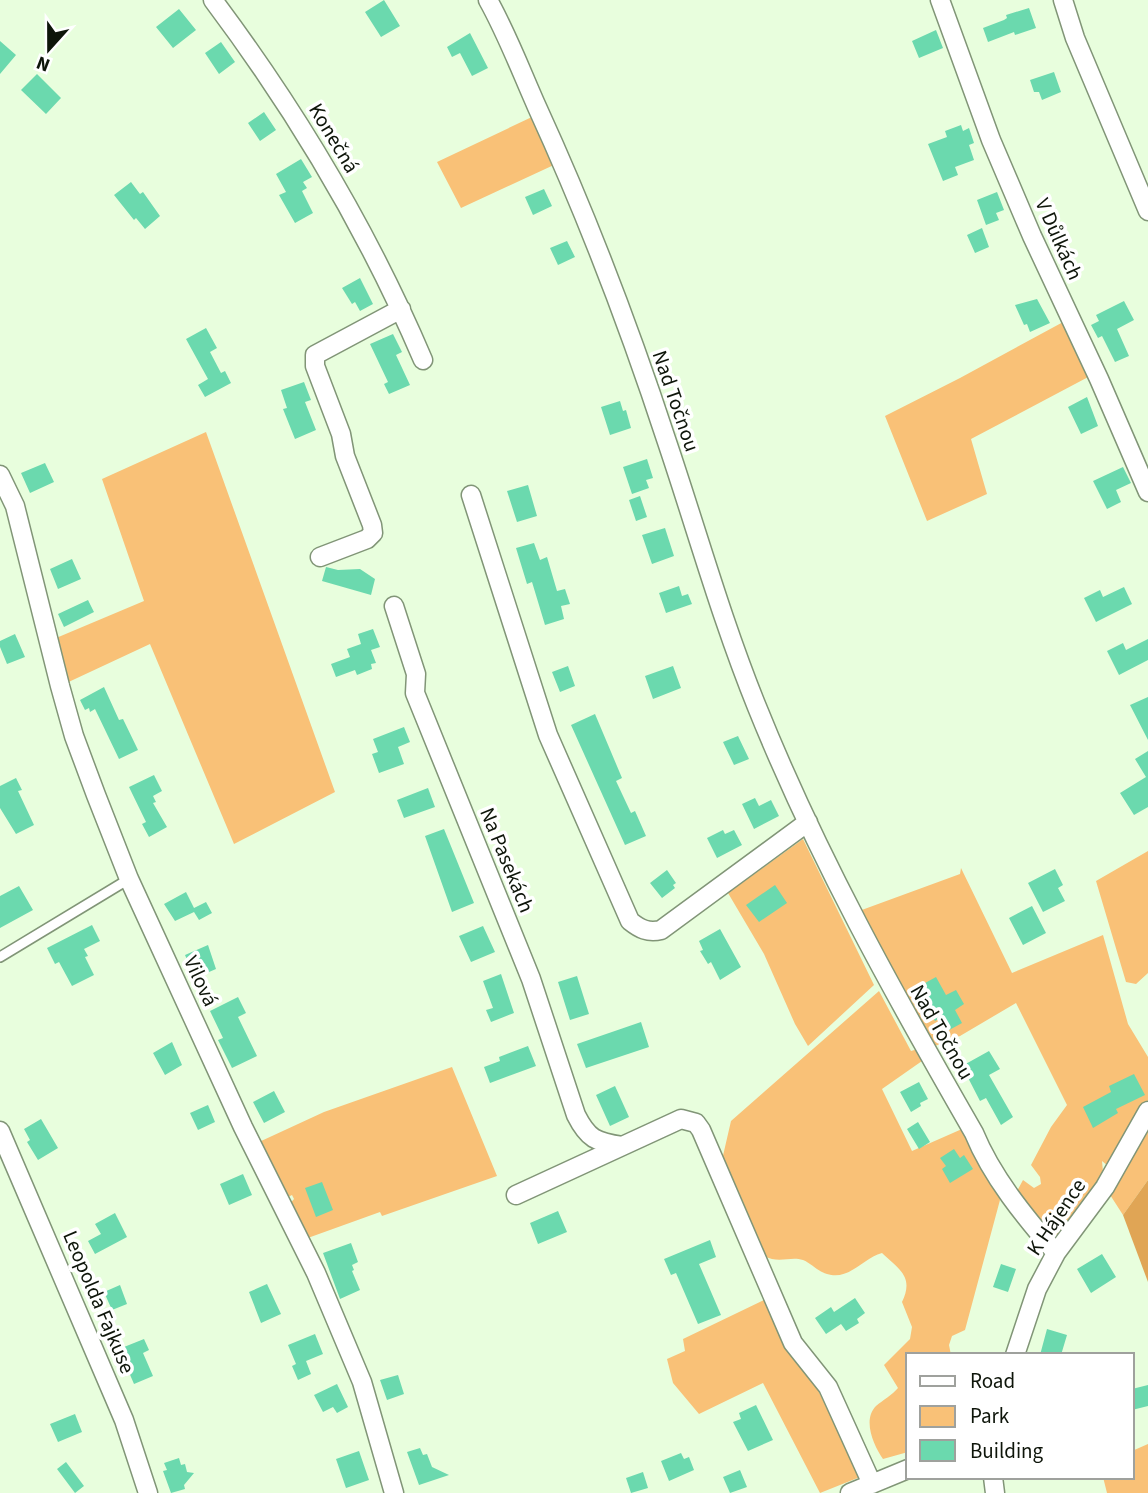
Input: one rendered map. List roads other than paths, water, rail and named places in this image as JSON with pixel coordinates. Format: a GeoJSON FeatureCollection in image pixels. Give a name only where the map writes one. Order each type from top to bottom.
{"type":"FeatureCollection","features":[{"type":"Feature","properties":{"kind":"street","name":"Konečná"},"geometry":{"type":"LineString","coordinates":[[213,0],[304,131],[368,240],[423,359]]}},
{"type":"Feature","properties":{"kind":"street","name":"Nad Točnou"},"geometry":{"type":"LineString","coordinates":[[488,0],[573,185],[667,440],[717,596],[757,707],[808,822],[843,898],[889,986],[981,1149],[1025,1217],[1056,1253]]}},
{"type":"Feature","properties":{"kind":"street","name":"V Důlkách"},"geometry":{"type":"LineString","coordinates":[[940,0],[1011,188],[1148,492]]}},
{"type":"Feature","properties":{"kind":"street"},"geometry":{"type":"LineString","coordinates":[[1063,0],[1075,38],[1148,211]]}},
{"type":"Feature","properties":{"kind":"street"},"geometry":{"type":"LineString","coordinates":[[320,557],[367,539],[373,533],[345,456],[341,434],[315,366],[315,355],[401,309]]}},
{"type":"Feature","properties":{"kind":"street","name":"Vilová"},"geometry":{"type":"LineString","coordinates":[[0,475],[15,506],[74,737],[129,879],[243,1127],[316,1273],[362,1382],[394,1493]]}},
{"type":"Feature","properties":{"kind":"street"},"geometry":{"type":"LineString","coordinates":[[471,495],[548,734],[630,920],[639,928],[651,932],[661,930],[808,822]]}},
{"type":"Feature","properties":{"kind":"street","name":"Na Pasekách"},"geometry":{"type":"LineString","coordinates":[[394,606],[416,674],[415,693],[531,979],[576,1115],[584,1130]]}},
{"type":"Feature","properties":{"kind":"street","name":"K Hájence"},"geometry":{"type":"LineString","coordinates":[[1016,1353],[1037,1289],[1056,1253],[1105,1187],[1148,1111]]}},
{"type":"Feature","properties":{"kind":"street"},"geometry":{"type":"LineString","coordinates":[[516,1195],[681,1119],[696,1123],[793,1343],[828,1387],[872,1484]]}},
{"type":"Feature","properties":{"kind":"street"},"geometry":{"type":"LineString","coordinates":[[584,1130],[602,1143],[622,1146]]}},
{"type":"Feature","properties":{"kind":"street"},"geometry":{"type":"LineString","coordinates":[[575,1167],[582,1156],[584,1130]]}},
{"type":"Feature","properties":{"kind":"street","name":"Leopolda Fajkuse"},"geometry":{"type":"LineString","coordinates":[[0,1131],[124,1420],[148,1493]]}},
{"type":"Feature","properties":{"kind":"street"},"geometry":{"type":"LineString","coordinates":[[850,1493],[906,1470]]}},
{"type":"Feature","properties":{"kind":"lane"},"geometry":{"type":"LineString","coordinates":[[0,957],[129,879]]}}]}
